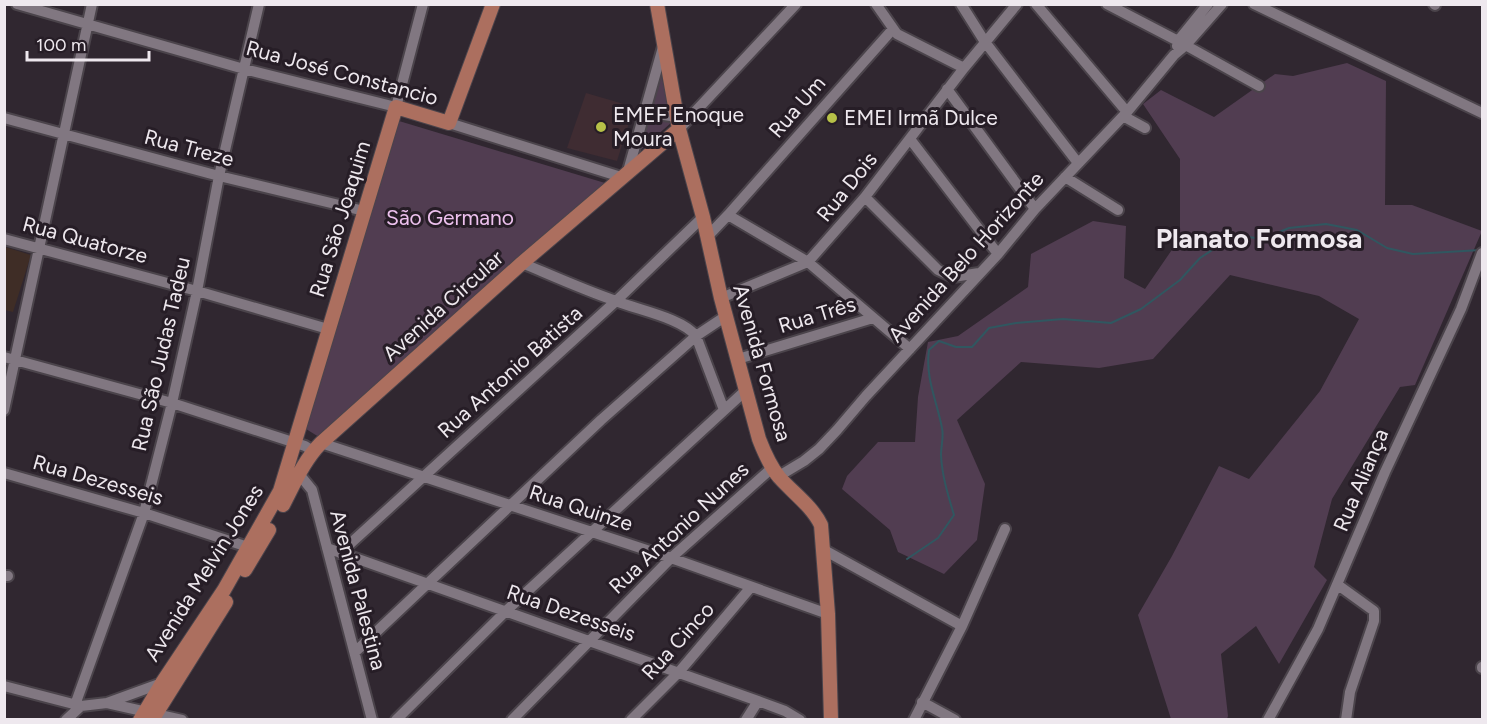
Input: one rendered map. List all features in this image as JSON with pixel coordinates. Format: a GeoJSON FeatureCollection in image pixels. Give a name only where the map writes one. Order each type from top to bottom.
{"type":"FeatureCollection","features":[{"type":"Feature","properties":{"kind":"main road","name":"Avenida Formosa"},"geometry":{"type":"LineString","coordinates":[[657,4],[678,123],[759,439],[775,472],[818,518],[823,530],[831,720]]}},
{"type":"Feature","properties":{"kind":"main road"},"geometry":{"type":"LineString","coordinates":[[448,123],[489,5]]}},
{"type":"Feature","properties":{"kind":"main road","name":"Rua José Constancio"},"geometry":{"type":"LineString","coordinates":[[396,106],[448,123]]}},
{"type":"Feature","properties":{"kind":"main road","name":"Rua São Joaquim"},"geometry":{"type":"LineString","coordinates":[[295,444],[396,106]]}},
{"type":"Feature","properties":{"kind":"main road","name":"Avenida Circular"},"geometry":{"type":"LineString","coordinates":[[317,447],[625,174],[678,123]]}},
{"type":"Feature","properties":{"kind":"main road","name":"Avenida Melvin Jones"},"geometry":{"type":"LineString","coordinates":[[148,716],[162,683],[224,590],[280,491],[295,444]]}},
{"type":"Feature","properties":{"kind":"main road","name":"Avenida Melvin Jones"},"geometry":{"type":"LineString","coordinates":[[148,716],[256,553],[299,474],[317,447]]}},
{"type":"Feature","properties":{"kind":"street","name":"Rua José Constancio"},"geometry":{"type":"LineString","coordinates":[[17,4],[244,69],[396,106]]}},
{"type":"Feature","properties":{"kind":"street"},"geometry":{"type":"LineString","coordinates":[[4,410],[92,4]]}},
{"type":"Feature","properties":{"kind":"street","name":"Rua São Judas Tadeu"},"geometry":{"type":"LineString","coordinates":[[78,705],[144,513],[172,403],[219,176],[259,4]]}},
{"type":"Feature","properties":{"kind":"street","name":"Rua São Joaquim"},"geometry":{"type":"LineString","coordinates":[[396,106],[423,4]]}},
{"type":"Feature","properties":{"kind":"street","name":"Avenida Circular"},"geometry":{"type":"LineString","coordinates":[[678,123],[786,9],[796,4]]}},
{"type":"Feature","properties":{"kind":"street"},"geometry":{"type":"LineString","coordinates":[[876,4],[892,30],[926,50],[964,68]]}},
{"type":"Feature","properties":{"kind":"street"},"geometry":{"type":"LineString","coordinates":[[960,4],[985,42],[1078,163]]}},
{"type":"Feature","properties":{"kind":"street","name":"Rua Dois"},"geometry":{"type":"LineString","coordinates":[[721,298],[808,262],[865,197],[947,89],[1017,4]]}},
{"type":"Feature","properties":{"kind":"street"},"geometry":{"type":"LineString","coordinates":[[1036,4],[1125,114],[1145,128]]}},
{"type":"Feature","properties":{"kind":"street"},"geometry":{"type":"LineString","coordinates":[[1107,4],[1259,86]]}},
{"type":"Feature","properties":{"kind":"street","name":"Avenida Belo Horizonte"},"geometry":{"type":"LineString","coordinates":[[775,472],[819,449],[998,254],[1035,209],[1125,114],[1174,55],[1208,4]]}},
{"type":"Feature","properties":{"kind":"street","name":"Avenida Belo Horizonte"},"geometry":{"type":"LineString","coordinates":[[1182,43],[1222,4]]}},
{"type":"Feature","properties":{"kind":"street"},"geometry":{"type":"LineString","coordinates":[[1254,4],[1482,112]]}},
{"type":"Feature","properties":{"kind":"street","name":"Rua Um"},"geometry":{"type":"LineString","coordinates":[[707,237],[892,30]]}},
{"type":"Feature","properties":{"kind":"street"},"geometry":{"type":"LineString","coordinates":[[625,174],[663,47]]}},
{"type":"Feature","properties":{"kind":"street"},"geometry":{"type":"LineString","coordinates":[[947,89],[1035,209]]}},
{"type":"Feature","properties":{"kind":"street"},"geometry":{"type":"LineString","coordinates":[[645,112],[678,123]]}},
{"type":"Feature","properties":{"kind":"street","name":"Rua Treze"},"geometry":{"type":"LineString","coordinates":[[4,118],[219,176],[364,211]]}},
{"type":"Feature","properties":{"kind":"street","name":"Rua José Constancio"},"geometry":{"type":"LineString","coordinates":[[448,123],[625,174]]}},
{"type":"Feature","properties":{"kind":"street"},"geometry":{"type":"LineString","coordinates":[[910,139],[998,254]]}},
{"type":"Feature","properties":{"kind":"street"},"geometry":{"type":"LineString","coordinates":[[1065,177],[1118,210]]}},
{"type":"Feature","properties":{"kind":"street"},"geometry":{"type":"LineString","coordinates":[[865,197],[938,270],[953,277],[979,273]]}},
{"type":"Feature","properties":{"kind":"street"},"geometry":{"type":"LineString","coordinates":[[728,215],[808,262],[910,349]]}},
{"type":"Feature","properties":{"kind":"street","name":"Rua Antonio Batista"},"geometry":{"type":"LineString","coordinates":[[340,553],[616,301],[703,217]]}},
{"type":"Feature","properties":{"kind":"street","name":"Rua Quatorze"},"geometry":{"type":"LineString","coordinates":[[4,239],[328,329]]}},
{"type":"Feature","properties":{"kind":"street","name":"Rua Aliança"},"geometry":{"type":"LineString","coordinates":[[1268,720],[1318,630],[1385,472],[1461,309],[1482,253]]}},
{"type":"Feature","properties":{"kind":"street"},"geometry":{"type":"LineString","coordinates":[[522,263],[690,330],[696,336],[724,410]]}},
{"type":"Feature","properties":{"kind":"street"},"geometry":{"type":"LineString","coordinates":[[355,652],[601,420],[696,336],[726,316]]}},
{"type":"Feature","properties":{"kind":"street","name":"Rua Três"},"geometry":{"type":"LineString","coordinates":[[738,359],[873,318]]}},
{"type":"Feature","properties":{"kind":"street"},"geometry":{"type":"LineString","coordinates":[[4,357],[172,403],[295,444],[317,447]]}},
{"type":"Feature","properties":{"kind":"street"},"geometry":{"type":"LineString","coordinates":[[396,720],[506,611],[745,391]]}},
{"type":"Feature","properties":{"kind":"street","name":"Rua Quinze"},"geometry":{"type":"LineString","coordinates":[[317,447],[593,532],[828,614]]}},
{"type":"Feature","properties":{"kind":"street","name":"Rua Antonio Nunes"},"geometry":{"type":"LineString","coordinates":[[512,720],[671,558],[775,472]]}},
{"type":"Feature","properties":{"kind":"street","name":"Rua Dezesseis"},"geometry":{"type":"LineString","coordinates":[[4,473],[144,513],[249,547]]}},
{"type":"Feature","properties":{"kind":"street","name":"Avenida Palestina"},"geometry":{"type":"LineString","coordinates":[[299,474],[312,490],[372,720]]}},
{"type":"Feature","properties":{"kind":"street"},"geometry":{"type":"LineString","coordinates":[[914,720],[962,626],[1005,529]]}},
{"type":"Feature","properties":{"kind":"street","name":"Rua Dezesseis"},"geometry":{"type":"LineString","coordinates":[[327,548],[679,672],[785,711],[800,720]]}},
{"type":"Feature","properties":{"kind":"street"},"geometry":{"type":"LineString","coordinates":[[824,550],[962,626]]}},
{"type":"Feature","properties":{"kind":"street"},"geometry":{"type":"LineString","coordinates":[[1338,585],[1374,610],[1374,621],[1350,692],[1346,720]]}},
{"type":"Feature","properties":{"kind":"street","name":"Rua Cinco"},"geometry":{"type":"LineString","coordinates":[[631,720],[679,672],[751,587]]}},
{"type":"Feature","properties":{"kind":"street"},"geometry":{"type":"LineString","coordinates":[[4,686],[78,705],[107,703],[162,683]]}},
{"type":"Feature","properties":{"kind":"street"},"geometry":{"type":"LineString","coordinates":[[746,720],[758,701]]}},
{"type":"Feature","properties":{"kind":"street"},"geometry":{"type":"LineString","coordinates":[[922,702],[955,720]]}},
{"type":"Feature","properties":{"kind":"street"},"geometry":{"type":"LineString","coordinates":[[107,703],[148,716],[182,720]]}},
{"type":"Feature","properties":{"kind":"street"},"geometry":{"type":"LineString","coordinates":[[66,720],[78,705]]}},
{"type":"Feature","properties":{"kind":"shaded area","name":"EMEF Enoque Moura"},"geometry":{"type":"Polygon","coordinates":[[[586,93],[634,107],[617,161],[567,148],[586,93]]]}},
{"type":"Feature","properties":{"kind":"shaded area"},"geometry":{"type":"Polygon","coordinates":[[[5,247],[31,255],[13,312],[5,310],[5,247]]]}},
{"type":"Feature","properties":{"kind":"green space"},"geometry":{"type":"Polygon","coordinates":[[[1347,63],[1386,81],[1385,205],[1412,205],[1482,231],[1415,385],[1400,387],[1332,499],[1314,567],[1327,580],[1279,664],[1256,626],[1221,654],[1227,719],[1171,719],[1138,615],[1219,466],[1249,479],[1320,391],[1359,319],[1319,296],[1230,275],[1153,359],[1099,368],[1021,362],[957,420],[985,484],[977,540],[944,574],[898,552],[890,530],[842,489],[847,476],[878,442],[915,442],[918,397],[928,342],[958,336],[1028,287],[1031,254],[1093,221],[1126,226],[1124,278],[1145,289],[1180,238],[1180,159],[1143,104],[1161,90],[1214,117],[1275,74],[1293,76],[1347,63]]]}},
{"type":"Feature","properties":{"kind":"green space"},"geometry":{"type":"Polygon","coordinates":[[[661,73],[672,122],[638,152],[661,73]]]}},
{"type":"Feature","properties":{"kind":"green space","name":"São Germano"},"geometry":{"type":"Polygon","coordinates":[[[399,121],[605,183],[319,437],[306,429],[399,121]]]}},
{"type":"Feature","properties":{"kind":"waterway"},"geometry":{"type":"LineString","coordinates":[[907,559],[938,538],[954,515],[943,470],[941,455],[943,431],[932,389],[928,360],[929,350],[939,341],[956,347],[972,347],[989,328],[1016,323],[1063,319],[1111,323],[1141,309],[1180,280],[1200,258],[1235,235],[1262,239],[1289,228],[1326,224],[1357,230],[1387,248],[1413,254],[1481,250]]}},
{"type":"Feature","properties":{"kind":"place","name":"EMEI Irmã Dulce"},"geometry":{"type":"Point","coordinates":[832,118]}},
{"type":"Feature","properties":{"kind":"place","name":"EMEF Enoque Moura"},"geometry":{"type":"Point","coordinates":[601,127]}},
{"type":"Feature","properties":{"kind":"district","name":"Planato Formosa"},"geometry":{"type":"Point","coordinates":[1259,239]}}]}
